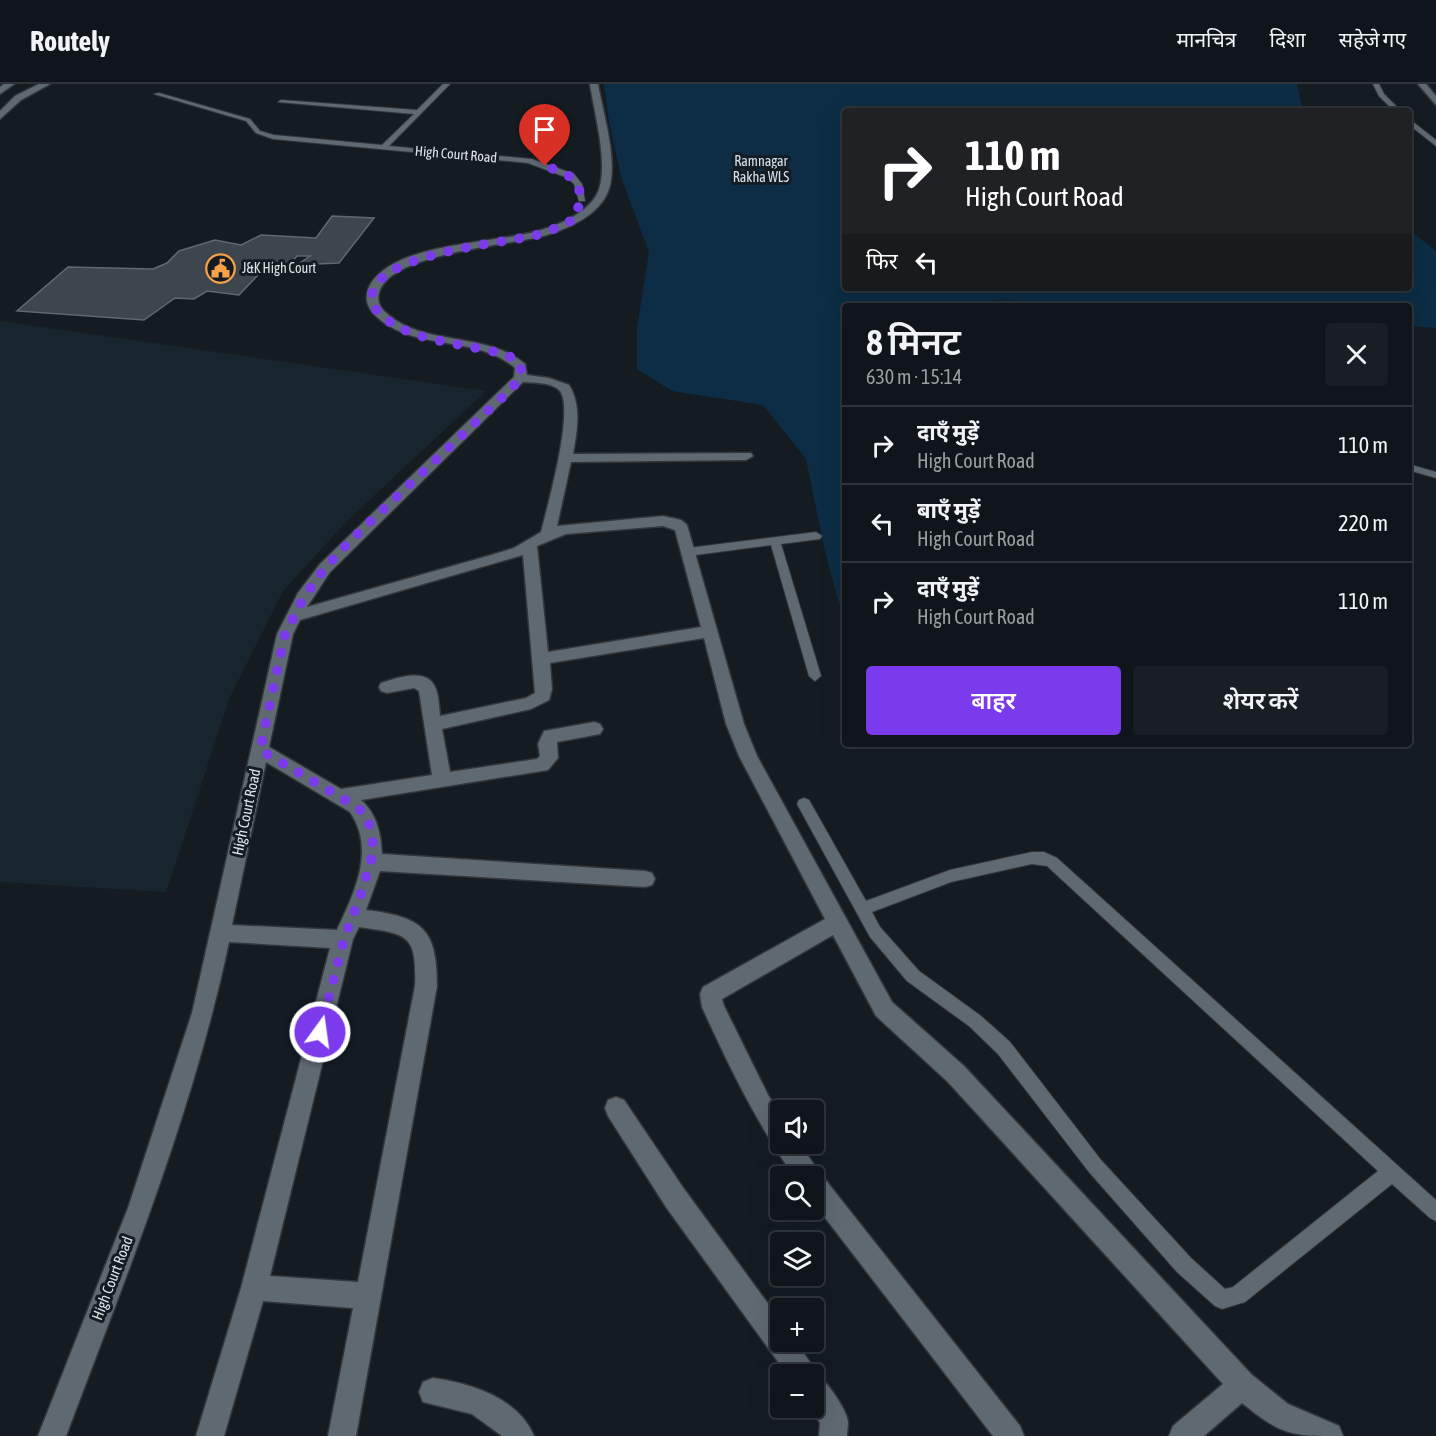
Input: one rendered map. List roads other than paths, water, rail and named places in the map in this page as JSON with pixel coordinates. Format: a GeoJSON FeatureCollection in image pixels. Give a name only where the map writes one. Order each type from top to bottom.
{"type":"FeatureCollection","features":[{"type":"Feature","properties":{"kind":"street"},"geometry":{"type":"LineString","coordinates":[[0,92],[10,84]]}},
{"type":"Feature","properties":{"kind":"street"},"geometry":{"type":"LineString","coordinates":[[0,116],[24,94],[46,84]]}},
{"type":"Feature","properties":{"kind":"street"},"geometry":{"type":"LineString","coordinates":[[548,534],[573,415],[569,393],[565,388],[551,383],[520,378],[521,367],[516,359],[409,332],[390,321],[376,309],[372,299],[374,288],[392,269],[413,261],[534,236],[576,218],[591,208],[602,196],[605,148],[594,84]]}},
{"type":"Feature","properties":{"kind":"street"},"geometry":{"type":"LineString","coordinates":[[1422,84],[1436,102]]}},
{"type":"Feature","properties":{"kind":"street"},"geometry":{"type":"LineString","coordinates":[[0,92],[24,94]]}},
{"type":"Feature","properties":{"kind":"street"},"geometry":{"type":"LineString","coordinates":[[576,218],[582,199],[604,182]]}},
{"type":"Feature","properties":{"kind":"street","name":"High Court Road"},"geometry":{"type":"LineString","coordinates":[[52,1436],[140,1208],[176,1101],[202,1012],[285,634],[292,616],[325,568],[352,539],[520,378]]}},
{"type":"Feature","properties":{"kind":"street"},"geometry":{"type":"LineString","coordinates":[[565,458],[746,456]]}},
{"type":"Feature","properties":{"kind":"street"},"geometry":{"type":"LineString","coordinates":[[292,616],[493,560],[519,551],[548,534],[564,529],[669,522],[681,528],[735,724],[748,756],[884,1009],[895,1022],[956,1074],[1242,1385],[1278,1414],[1329,1436]]}},
{"type":"Feature","properties":{"kind":"street"},"geometry":{"type":"LineString","coordinates":[[434,724],[538,700],[543,696],[529,544]]}},
{"type":"Feature","properties":{"kind":"street"},"geometry":{"type":"LineString","coordinates":[[541,659],[710,631]]}},
{"type":"Feature","properties":{"kind":"street"},"geometry":{"type":"LineString","coordinates":[[387,687],[417,681],[423,684],[429,693],[442,780]]}},
{"type":"Feature","properties":{"kind":"street"},"geometry":{"type":"LineString","coordinates":[[341,796],[542,765],[549,758],[547,744],[550,736],[594,729]]}},
{"type":"Feature","properties":{"kind":"street"},"geometry":{"type":"LineString","coordinates":[[210,1436],[254,1288],[344,939],[374,850],[368,818],[357,807],[260,750]]}},
{"type":"Feature","properties":{"kind":"street"},"geometry":{"type":"LineString","coordinates":[[372,861],[645,879]]}},
{"type":"Feature","properties":{"kind":"street"},"geometry":{"type":"LineString","coordinates":[[342,1436],[426,986],[424,946],[417,936],[406,928],[353,917]]}},
{"type":"Feature","properties":{"kind":"street"},"geometry":{"type":"LineString","coordinates":[[770,1119],[713,1008],[711,994],[837,922]]}},
{"type":"Feature","properties":{"kind":"street"},"geometry":{"type":"LineString","coordinates":[[220,933],[344,939]]}},
{"type":"Feature","properties":{"kind":"street"},"geometry":{"type":"LineString","coordinates":[[616,1108],[675,1198],[796,1364]]}},
{"type":"Feature","properties":{"kind":"street"},"geometry":{"type":"LineString","coordinates":[[824,1196],[1010,1436]]}},
{"type":"Feature","properties":{"kind":"street"},"geometry":{"type":"LineString","coordinates":[[254,1288],[369,1296]]}},
{"type":"Feature","properties":{"kind":"street"},"geometry":{"type":"LineString","coordinates":[[1183,1436],[1242,1385]]}},
{"type":"Feature","properties":{"kind":"street"},"geometry":{"type":"LineString","coordinates":[[433,1392],[460,1394],[486,1406],[512,1425],[520,1436]]}},
{"type":"Feature","properties":{"kind":"street"},"geometry":{"type":"LineString","coordinates":[[824,1404],[834,1420],[834,1436]]}},
{"type":"Feature","properties":{"kind":"lane"},"geometry":{"type":"LineString","coordinates":[[384,147],[447,84]]}},
{"type":"Feature","properties":{"kind":"lane"},"geometry":{"type":"LineString","coordinates":[[1376,84],[1381,95],[1395,108]]}},
{"type":"Feature","properties":{"kind":"lane","name":"High Court Road"},"geometry":{"type":"LineString","coordinates":[[157,94],[248,120],[258,132],[265,135],[529,161],[571,176],[578,184],[582,199]]}},
{"type":"Feature","properties":{"kind":"lane"},"geometry":{"type":"LineString","coordinates":[[281,102],[419,112]]}},
{"type":"Feature","properties":{"kind":"lane"},"geometry":{"type":"LineString","coordinates":[[1412,123],[1436,144]]}},
{"type":"Feature","properties":{"kind":"lane"},"geometry":{"type":"LineString","coordinates":[[1412,468],[1436,475]]}},
{"type":"Feature","properties":{"kind":"lane"},"geometry":{"type":"LineString","coordinates":[[688,552],[816,536]]}},
{"type":"Feature","properties":{"kind":"lane"},"geometry":{"type":"LineString","coordinates":[[775,542],[815,676]]}},
{"type":"Feature","properties":{"kind":"lane"},"geometry":{"type":"LineString","coordinates":[[804,804],[862,909],[887,948],[913,976],[975,1021],[1004,1048],[1095,1166],[1184,1265],[1222,1299],[1238,1295],[1392,1172]]}},
{"type":"Feature","properties":{"kind":"lane"},"geometry":{"type":"LineString","coordinates":[[862,909],[950,876],[1032,858],[1044,858],[1052,862],[1436,1212]]}},
{"type":"Feature","properties":{"kind":"place","name":"J&K High Court"},"geometry":{"type":"Point","coordinates":[221,268]}},
{"type":"Feature","properties":{"kind":"park label","name":"Ramnagar Rakha WLS"},"geometry":{"type":"Point","coordinates":[761,170]}}]}
